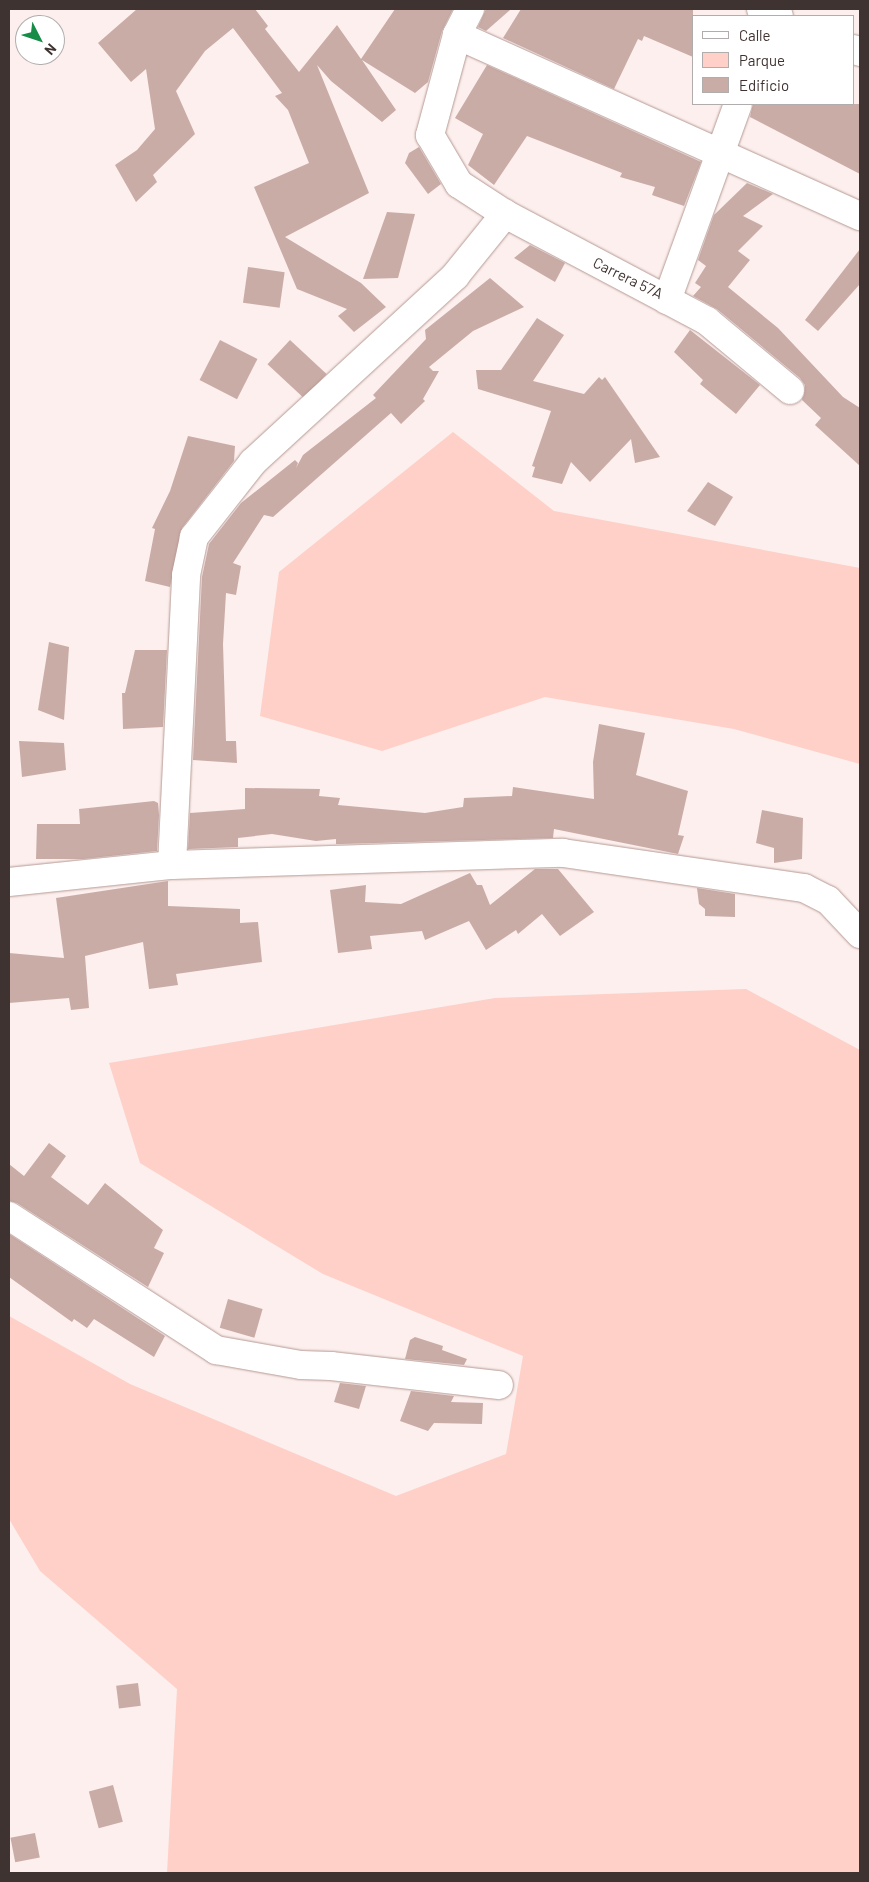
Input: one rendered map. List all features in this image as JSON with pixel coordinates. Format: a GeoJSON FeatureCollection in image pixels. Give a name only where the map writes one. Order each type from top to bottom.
{"type":"FeatureCollection","features":[{"type":"Feature","properties":{"kind":"street"},"geometry":{"type":"LineString","coordinates":[[470,9],[457,35],[722,152],[860,216]]}},
{"type":"Feature","properties":{"kind":"street","name":"Carrera 57A"},"geometry":{"type":"LineString","coordinates":[[457,35],[430,135],[459,184],[505,214],[667,300],[738,105]]}},
{"type":"Feature","properties":{"kind":"street"},"geometry":{"type":"LineString","coordinates":[[172,865],[186,575],[194,537],[253,462],[455,276],[505,214]]}},
{"type":"Feature","properties":{"kind":"street"},"geometry":{"type":"LineString","coordinates":[[667,300],[707,322],[790,390]]}},
{"type":"Feature","properties":{"kind":"street"},"geometry":{"type":"LineString","coordinates":[[9,882],[172,865],[563,853],[804,888],[828,900],[860,934]]}},
{"type":"Feature","properties":{"kind":"street"},"geometry":{"type":"LineString","coordinates":[[9,1216],[216,1350],[301,1366],[331,1366],[500,1385]]}},
{"type":"Feature","properties":{"kind":"green space"},"geometry":{"type":"Polygon","coordinates":[[[453,432],[554,511],[860,568],[860,764],[734,729],[545,697],[382,751],[260,716],[279,572],[453,432]]]}},
{"type":"Feature","properties":{"kind":"green space"},"geometry":{"type":"Polygon","coordinates":[[[746,989],[860,1050],[860,1873],[167,1873],[177,1689],[40,1571],[9,1519],[9,1316],[130,1384],[396,1496],[506,1454],[523,1356],[323,1274],[140,1163],[109,1063],[495,998],[746,989]]]}},
{"type":"Feature","properties":{"kind":"building"},"geometry":{"type":"Polygon","coordinates":[[[137,9],[255,9],[268,26],[265,29],[299,72],[337,25],[361,59],[395,9],[453,9],[442,31],[428,82],[415,93],[362,60],[396,110],[382,122],[331,81],[317,65],[369,193],[285,237],[361,283],[386,307],[354,332],[338,316],[347,309],[297,289],[254,187],[309,163],[288,110],[275,96],[282,93],[233,28],[205,51],[176,91],[195,134],[153,175],[157,182],[136,202],[115,165],[137,150],[155,129],[146,69],[131,82],[98,43],[137,9]]]}},
{"type":"Feature","properties":{"kind":"building"},"geometry":{"type":"Polygon","coordinates":[[[486,9],[511,9],[486,31],[478,27],[486,9]]]}},
{"type":"Feature","properties":{"kind":"building"},"geometry":{"type":"Polygon","coordinates":[[[521,9],[693,9],[692,57],[644,36],[642,41],[638,39],[614,89],[503,38],[521,9]]]}},
{"type":"Feature","properties":{"kind":"building"},"geometry":{"type":"Polygon","coordinates":[[[487,65],[701,162],[684,206],[652,195],[655,187],[620,177],[622,173],[527,136],[494,185],[468,165],[483,134],[455,118],[487,65]]]}},
{"type":"Feature","properties":{"kind":"building"},"geometry":{"type":"Polygon","coordinates":[[[860,104],[860,174],[750,117],[753,105],[860,104]]]}},
{"type":"Feature","properties":{"kind":"building"},"geometry":{"type":"Polygon","coordinates":[[[419,147],[441,184],[428,194],[405,163],[409,153],[419,147]]]}},
{"type":"Feature","properties":{"kind":"building"},"geometry":{"type":"Polygon","coordinates":[[[747,183],[773,194],[743,216],[763,226],[738,251],[750,260],[728,287],[778,328],[843,397],[860,408],[860,466],[815,425],[821,418],[802,400],[805,385],[800,378],[717,309],[693,296],[701,287],[695,283],[706,266],[698,260],[714,215],[747,183]]]}},
{"type":"Feature","properties":{"kind":"building"},"geometry":{"type":"Polygon","coordinates":[[[387,212],[415,214],[398,278],[363,279],[387,212]]]}},
{"type":"Feature","properties":{"kind":"building"},"geometry":{"type":"Polygon","coordinates":[[[530,245],[565,263],[555,282],[514,258],[530,245]]]}},
{"type":"Feature","properties":{"kind":"building"},"geometry":{"type":"Polygon","coordinates":[[[860,249],[860,284],[818,331],[805,320],[860,249]]]}},
{"type":"Feature","properties":{"kind":"building"},"geometry":{"type":"Polygon","coordinates":[[[248,267],[285,272],[280,308],[243,303],[248,267]]]}},
{"type":"Feature","properties":{"kind":"building"},"geometry":{"type":"Polygon","coordinates":[[[490,278],[524,307],[473,331],[429,367],[433,371],[439,371],[423,399],[425,401],[401,424],[391,413],[273,517],[264,515],[233,563],[241,566],[236,595],[226,593],[223,644],[226,741],[236,741],[237,763],[193,760],[202,577],[209,544],[241,503],[295,460],[298,463],[296,468],[303,455],[376,398],[373,395],[426,339],[425,330],[490,278]]]}},
{"type":"Feature","properties":{"kind":"building"},"geometry":{"type":"Polygon","coordinates":[[[537,318],[564,335],[533,381],[584,394],[599,377],[602,380],[605,377],[660,457],[635,463],[631,439],[590,482],[571,462],[562,484],[532,477],[535,467],[532,466],[551,411],[478,389],[476,370],[501,370],[537,318]]]}},
{"type":"Feature","properties":{"kind":"building"},"geometry":{"type":"Polygon","coordinates":[[[690,330],[760,385],[736,414],[700,384],[703,380],[674,352],[690,330]]]}},
{"type":"Feature","properties":{"kind":"building"},"geometry":{"type":"Polygon","coordinates":[[[220,340],[257,359],[237,399],[200,380],[220,340]]]}},
{"type":"Feature","properties":{"kind":"building"},"geometry":{"type":"Polygon","coordinates":[[[290,340],[327,374],[304,398],[267,364],[290,340]]]}},
{"type":"Feature","properties":{"kind":"building"},"geometry":{"type":"Polygon","coordinates":[[[188,436],[235,446],[234,461],[182,528],[170,587],[145,581],[155,529],[152,528],[170,491],[188,436]]]}},
{"type":"Feature","properties":{"kind":"building"},"geometry":{"type":"Polygon","coordinates":[[[708,482],[733,497],[715,526],[687,511],[708,482]]]}},
{"type":"Feature","properties":{"kind":"building"},"geometry":{"type":"Polygon","coordinates":[[[49,642],[69,647],[64,720],[38,710],[49,642]]]}},
{"type":"Feature","properties":{"kind":"building"},"geometry":{"type":"Polygon","coordinates":[[[135,650],[167,650],[163,727],[123,729],[122,693],[125,693],[135,650]]]}},
{"type":"Feature","properties":{"kind":"building"},"geometry":{"type":"Polygon","coordinates":[[[599,724],[645,733],[636,775],[688,791],[678,835],[684,836],[678,854],[554,829],[553,838],[340,844],[336,844],[336,839],[316,841],[272,834],[238,838],[238,847],[188,849],[190,813],[245,809],[245,788],[320,789],[319,796],[340,798],[338,805],[425,813],[463,807],[464,798],[512,796],[513,787],[594,799],[593,762],[599,724]]]}},
{"type":"Feature","properties":{"kind":"building"},"geometry":{"type":"Polygon","coordinates":[[[19,741],[64,743],[66,770],[22,777],[19,741]]]}},
{"type":"Feature","properties":{"kind":"building"},"geometry":{"type":"Polygon","coordinates":[[[154,801],[158,803],[159,815],[157,851],[83,859],[36,859],[37,824],[80,824],[79,809],[154,801]]]}},
{"type":"Feature","properties":{"kind":"building"},"geometry":{"type":"Polygon","coordinates":[[[762,810],[803,818],[802,859],[774,863],[774,848],[756,843],[762,810]]]}},
{"type":"Feature","properties":{"kind":"building"},"geometry":{"type":"Polygon","coordinates":[[[535,869],[558,869],[594,912],[560,936],[542,914],[518,934],[516,930],[486,950],[469,921],[425,940],[422,931],[370,936],[372,949],[338,953],[330,890],[366,885],[365,902],[401,904],[470,873],[477,885],[482,885],[490,905],[535,869]]]}},
{"type":"Feature","properties":{"kind":"building"},"geometry":{"type":"Polygon","coordinates":[[[168,881],[168,906],[240,909],[240,923],[258,922],[262,962],[176,974],[178,985],[149,989],[143,942],[85,956],[89,1008],[71,1010],[69,998],[9,1003],[9,953],[64,958],[56,898],[168,881]]]}},
{"type":"Feature","properties":{"kind":"building"},"geometry":{"type":"Polygon","coordinates":[[[697,888],[735,894],[735,917],[705,916],[705,909],[699,904],[697,888]]]}},
{"type":"Feature","properties":{"kind":"building"},"geometry":{"type":"Polygon","coordinates":[[[49,1143],[66,1156],[51,1177],[88,1205],[105,1183],[163,1230],[154,1248],[164,1253],[148,1287],[17,1203],[9,1201],[9,1164],[24,1176],[49,1143]]]}},
{"type":"Feature","properties":{"kind":"building"},"geometry":{"type":"Polygon","coordinates":[[[9,1234],[165,1336],[154,1357],[94,1319],[87,1328],[74,1319],[72,1322],[9,1277],[9,1234]]]}},
{"type":"Feature","properties":{"kind":"building"},"geometry":{"type":"Polygon","coordinates":[[[228,1299],[263,1309],[254,1338],[220,1328],[228,1299]]]}},
{"type":"Feature","properties":{"kind":"building"},"geometry":{"type":"Polygon","coordinates":[[[415,1337],[443,1346],[442,1350],[467,1359],[464,1365],[405,1359],[410,1340],[415,1337]]]}},
{"type":"Feature","properties":{"kind":"building"},"geometry":{"type":"Polygon","coordinates":[[[340,1383],[366,1386],[359,1409],[334,1402],[340,1383]]]}},
{"type":"Feature","properties":{"kind":"building"},"geometry":{"type":"Polygon","coordinates":[[[411,1391],[454,1396],[451,1402],[483,1403],[482,1424],[434,1423],[428,1431],[400,1421],[411,1391]]]}},
{"type":"Feature","properties":{"kind":"building"},"geometry":{"type":"Polygon","coordinates":[[[138,1683],[141,1706],[119,1709],[116,1686],[138,1683]]]}},
{"type":"Feature","properties":{"kind":"building"},"geometry":{"type":"Polygon","coordinates":[[[113,1785],[123,1822],[99,1828],[89,1791],[113,1785]]]}},
{"type":"Feature","properties":{"kind":"building"},"geometry":{"type":"Polygon","coordinates":[[[35,1833],[40,1858],[15,1862],[10,1838],[35,1833]]]}}]}
